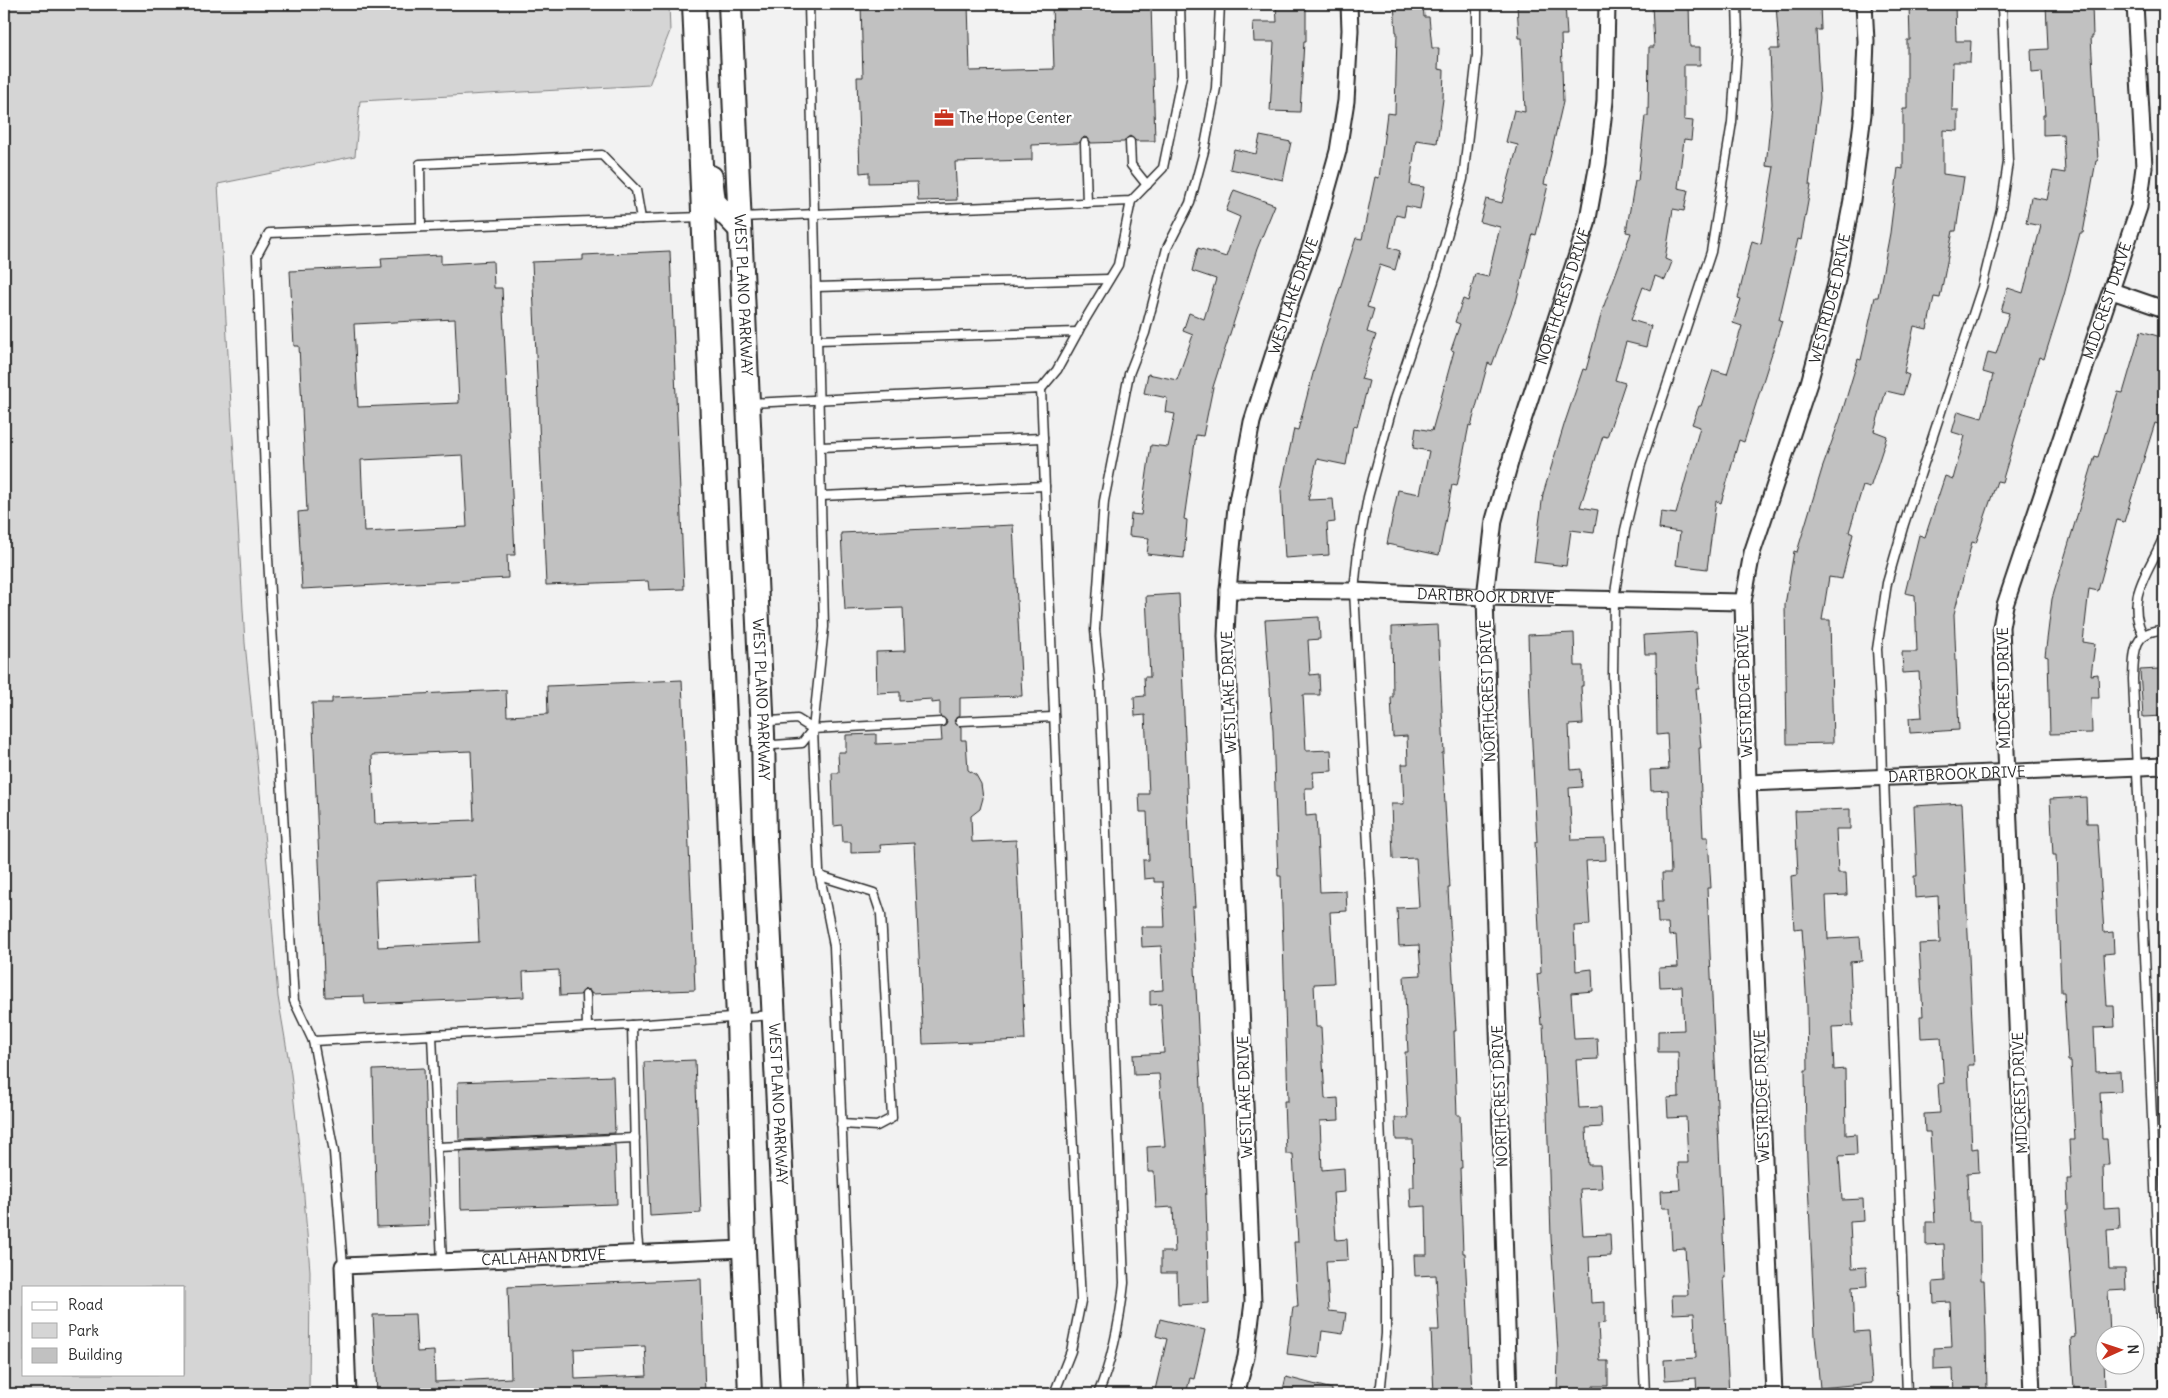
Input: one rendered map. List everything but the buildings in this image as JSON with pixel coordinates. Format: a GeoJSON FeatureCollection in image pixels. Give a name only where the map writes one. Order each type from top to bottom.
{"type":"FeatureCollection","features":[{"type":"Feature","properties":{"kind":"main road"},"geometry":{"type":"LineString","coordinates":[[694,4],[738,1018],[750,1394]]}},
{"type":"Feature","properties":{"kind":"main road","name":"WEST PLANO PARKWAY"},"geometry":{"type":"LineString","coordinates":[[730,4],[763,734],[765,838],[792,1394]]}},
{"type":"Feature","properties":{"kind":"main road"},"geometry":{"type":"LineString","coordinates":[[697,87],[714,202],[740,223]]}},
{"type":"Feature","properties":{"kind":"main road"},"geometry":{"type":"LineString","coordinates":[[726,742],[763,734]]}},
{"type":"Feature","properties":{"kind":"street","name":"WESTLAKE DRIVE"},"geometry":{"type":"LineString","coordinates":[[1236,1394],[1246,1357],[1253,1302],[1226,636],[1228,590],[1236,507],[1252,422],[1289,306],[1313,240],[1338,151],[1346,101],[1350,30],[1349,4]]}},
{"type":"Feature","properties":{"kind":"street","name":"NORTHCREST DRIVE"},"geometry":{"type":"LineString","coordinates":[[1509,1394],[1485,597],[1494,520],[1514,448],[1586,224],[1598,163],[1605,100],[1607,4]]}},
{"type":"Feature","properties":{"kind":"street","name":"WESTRIDGE DRIVE"},"geometry":{"type":"LineString","coordinates":[[1774,1394],[1748,784],[1743,602],[1752,553],[1809,383],[1836,284],[1852,200],[1863,114],[1866,41],[1864,4]]}},
{"type":"Feature","properties":{"kind":"street","name":"MIDCREST DRIVE"},"geometry":{"type":"LineString","coordinates":[[2032,1394],[2001,627],[2005,604],[2139,207],[2144,167],[2135,4]]}},
{"type":"Feature","properties":{"kind":"street"},"geometry":{"type":"LineString","coordinates":[[2112,291],[2164,309]]}},
{"type":"Feature","properties":{"kind":"street","name":"DARTBROOK DRIVE"},"geometry":{"type":"LineString","coordinates":[[1228,590],[1354,591],[1485,597],[1743,602]]}},
{"type":"Feature","properties":{"kind":"street","name":"DARTBROOK DRIVE"},"geometry":{"type":"LineString","coordinates":[[1748,784],[2164,766]]}},
{"type":"Feature","properties":{"kind":"street","name":"CALLAHAN DRIVE"},"geometry":{"type":"LineString","coordinates":[[343,1266],[639,1255],[744,1249]]}},
{"type":"Feature","properties":{"kind":"street"},"geometry":{"type":"LineString","coordinates":[[343,1266],[348,1394]]}},
{"type":"Feature","properties":{"kind":"lane"},"geometry":{"type":"LineString","coordinates":[[809,4],[824,626],[813,729],[820,876],[834,946],[853,1394]]}},
{"type":"Feature","properties":{"kind":"lane"},"geometry":{"type":"LineString","coordinates":[[1054,1394],[1071,1351],[1080,1301],[1041,389],[1057,370],[1118,265],[1131,201],[1163,168],[1182,75],[1180,4]]}},
{"type":"Feature","properties":{"kind":"lane"},"geometry":{"type":"LineString","coordinates":[[1098,1394],[1104,1380],[1120,1324],[1124,1283],[1100,682],[1096,630],[1103,510],[1129,374],[1145,333],[1167,248],[1190,203],[1204,151],[1216,88],[1220,4]]}},
{"type":"Feature","properties":{"kind":"lane"},"geometry":{"type":"LineString","coordinates":[[1377,1394],[1381,1385],[1386,1334],[1386,1267],[1371,898],[1354,591],[1358,551],[1368,497],[1395,397],[1437,272],[1463,179],[1477,56],[1477,4]]}},
{"type":"Feature","properties":{"kind":"lane"},"geometry":{"type":"LineString","coordinates":[[1645,1394],[1613,667],[1614,599],[1625,530],[1642,464],[1711,252],[1732,122],[1738,33],[1737,4]]}},
{"type":"Feature","properties":{"kind":"lane"},"geometry":{"type":"LineString","coordinates":[[1907,1394],[1877,649],[1887,583],[1904,524],[1982,287],[2001,209],[2008,162],[2002,4]]}},
{"type":"Feature","properties":{"kind":"lane"},"geometry":{"type":"LineString","coordinates":[[1130,142],[1131,165],[1147,185]]}},
{"type":"Feature","properties":{"kind":"lane"},"geometry":{"type":"LineString","coordinates":[[1084,143],[1086,203]]}},
{"type":"Feature","properties":{"kind":"lane"},"geometry":{"type":"LineString","coordinates":[[421,228],[420,164],[602,155],[636,190],[641,219]]}},
{"type":"Feature","properties":{"kind":"lane"},"geometry":{"type":"LineString","coordinates":[[740,223],[815,214],[1131,201]]}},
{"type":"Feature","properties":{"kind":"lane"},"geometry":{"type":"LineString","coordinates":[[343,1266],[334,1152],[312,1041],[294,1001],[268,558],[257,256],[269,234],[702,216]]}},
{"type":"Feature","properties":{"kind":"lane"},"geometry":{"type":"LineString","coordinates":[[816,287],[1109,279]]}},
{"type":"Feature","properties":{"kind":"lane"},"geometry":{"type":"LineString","coordinates":[[817,340],[1078,332]]}},
{"type":"Feature","properties":{"kind":"lane"},"geometry":{"type":"LineString","coordinates":[[747,404],[1041,389]]}},
{"type":"Feature","properties":{"kind":"lane"},"geometry":{"type":"LineString","coordinates":[[820,447],[1043,438]]}},
{"type":"Feature","properties":{"kind":"lane"},"geometry":{"type":"LineString","coordinates":[[821,496],[1045,486]]}},
{"type":"Feature","properties":{"kind":"lane"},"geometry":{"type":"LineString","coordinates":[[2142,635],[2136,619],[2137,592],[2164,536]]}},
{"type":"Feature","properties":{"kind":"lane"},"geometry":{"type":"LineString","coordinates":[[2164,630],[2154,630],[2142,635],[2135,650],[2133,679],[2164,1394]]}},
{"type":"Feature","properties":{"kind":"lane"},"geometry":{"type":"LineString","coordinates":[[960,721],[1054,717]]}},
{"type":"Feature","properties":{"kind":"lane"},"geometry":{"type":"LineString","coordinates":[[813,729],[802,743],[774,745],[763,734],[771,721],[797,719],[813,729],[941,722]]}},
{"type":"Feature","properties":{"kind":"lane"},"geometry":{"type":"LineString","coordinates":[[820,876],[874,893],[881,914],[892,1118],[877,1126],[842,1124]]}},
{"type":"Feature","properties":{"kind":"lane"},"geometry":{"type":"LineString","coordinates":[[586,995],[587,1027]]}},
{"type":"Feature","properties":{"kind":"lane"},"geometry":{"type":"LineString","coordinates":[[312,1041],[632,1026],[775,1015]]}},
{"type":"Feature","properties":{"kind":"lane"},"geometry":{"type":"LineString","coordinates":[[632,1026],[639,1255]]}},
{"type":"Feature","properties":{"kind":"lane"},"geometry":{"type":"LineString","coordinates":[[432,1035],[442,1263]]}},
{"type":"Feature","properties":{"kind":"lane"},"geometry":{"type":"LineString","coordinates":[[438,1147],[635,1138]]}},
{"type":"Feature","properties":{"kind":"green space"},"geometry":{"type":"Polygon","coordinates":[[[4,4],[669,4],[670,31],[649,85],[360,101],[355,156],[218,184],[245,643],[268,873],[278,997],[291,1074],[310,1271],[309,1394],[4,1394],[4,4]]]}},
{"type":"Feature","properties":{"kind":"place","name":"The Hope Center"},"geometry":{"type":"Point","coordinates":[944,118]}}]}
